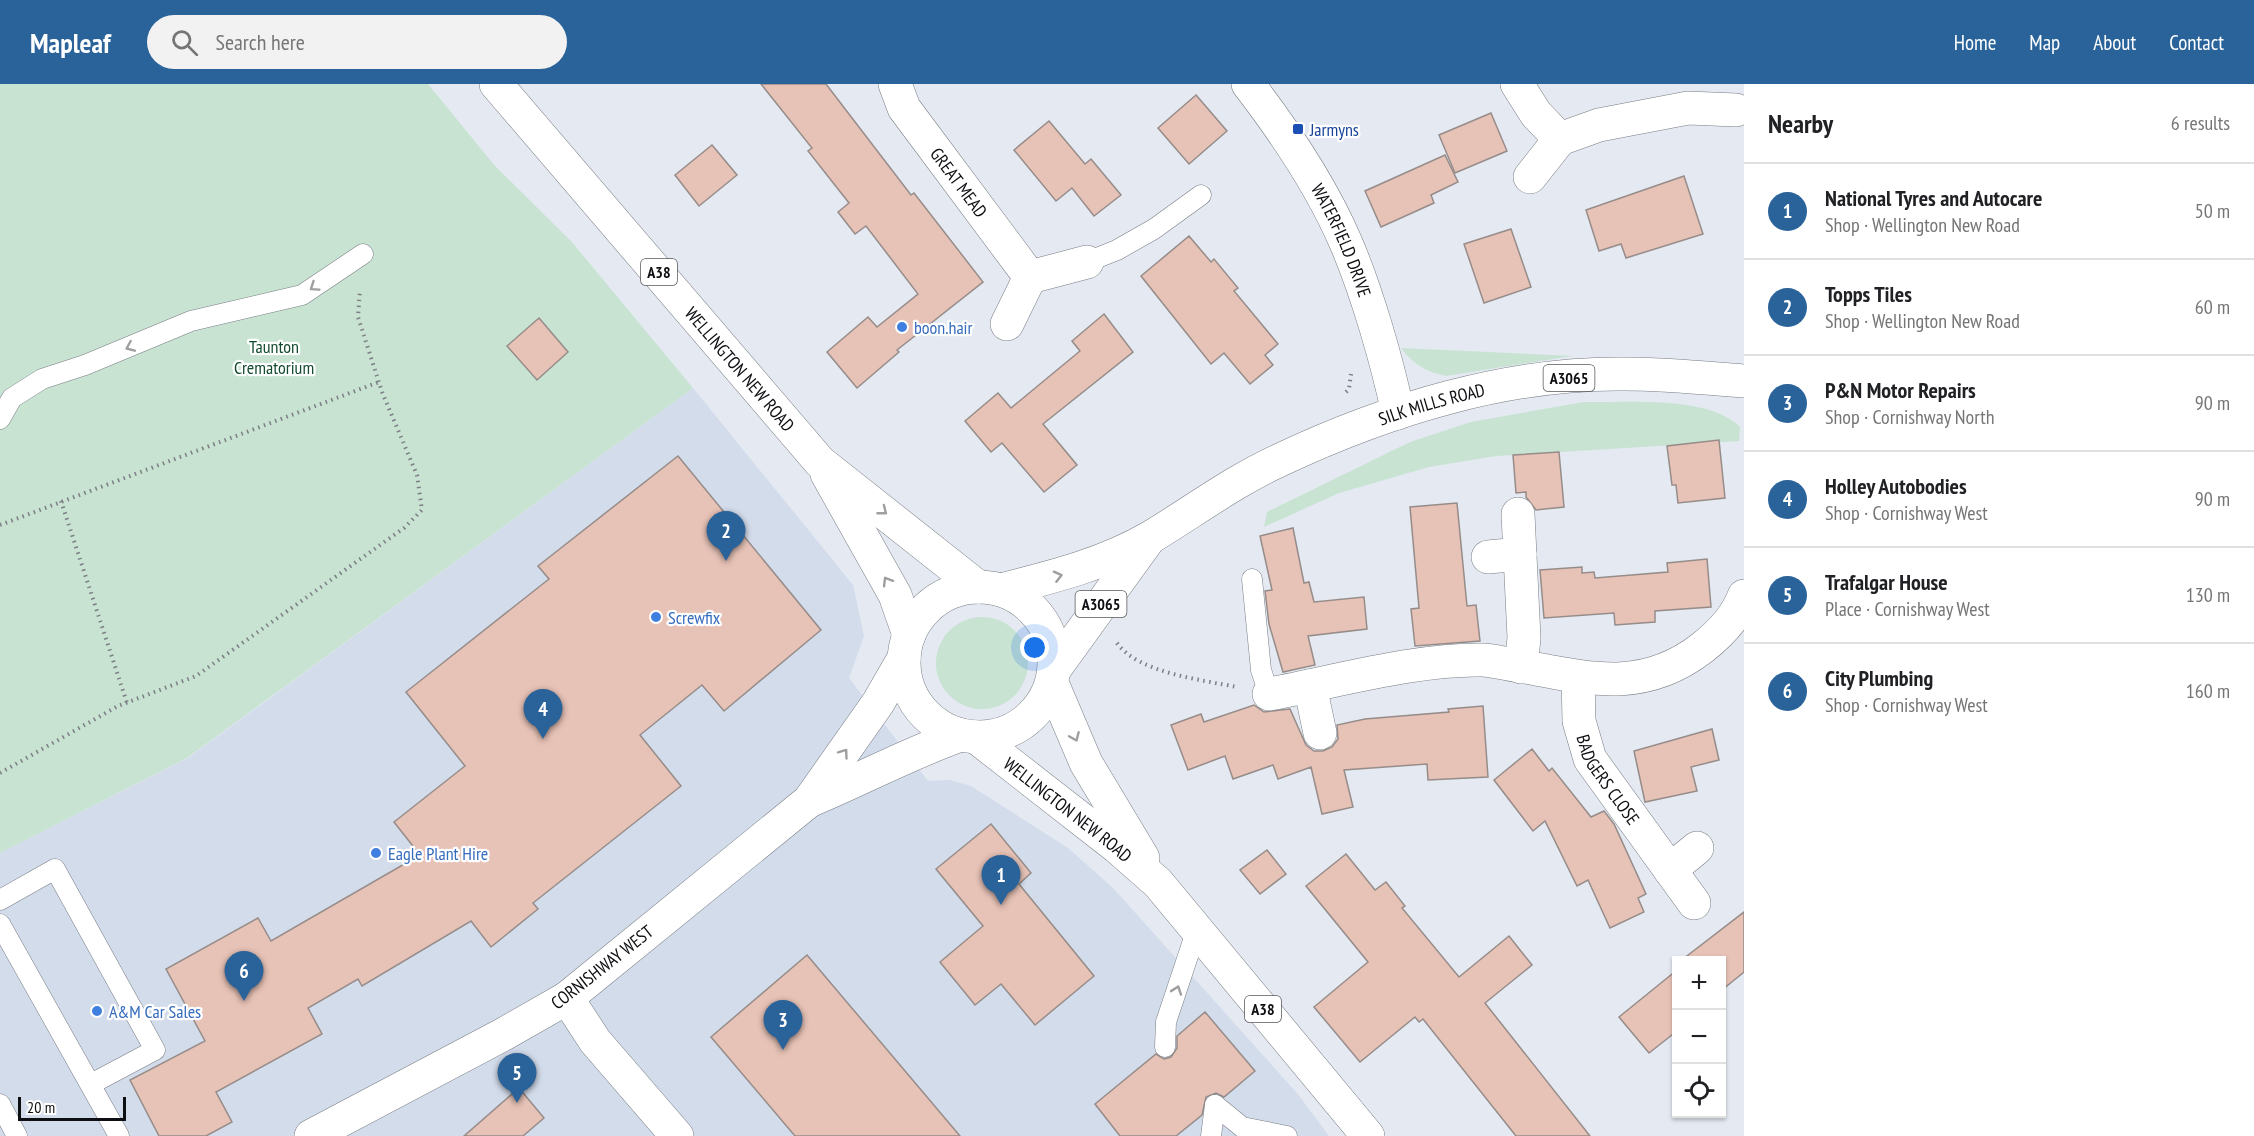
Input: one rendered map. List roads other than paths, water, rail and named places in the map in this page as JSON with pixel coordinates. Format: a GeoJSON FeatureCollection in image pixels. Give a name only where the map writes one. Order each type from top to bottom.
{"type":"FeatureCollection","features":[{"type":"Feature","properties":{"kind":"street","name":"WELLINGTON NEW ROAD"},"geometry":{"type":"LineString","coordinates":[[496,84],[820,462],[895,595],[907,647]]}},
{"type":"Feature","properties":{"kind":"street","name":"GREAT MEAD"},"geometry":{"type":"LineString","coordinates":[[895,84],[903,108],[1030,277]]}},
{"type":"Feature","properties":{"kind":"street","name":"WATERFIELD DRIVE"},"geometry":{"type":"LineString","coordinates":[[1248,84],[1306,168],[1346,243],[1375,330],[1398,413]]}},
{"type":"Feature","properties":{"kind":"street"},"geometry":{"type":"LineString","coordinates":[[1517,84],[1536,114],[1560,139]]}},
{"type":"Feature","properties":{"kind":"street"},"geometry":{"type":"LineString","coordinates":[[1530,177],[1560,139],[1686,96],[1736,110]]}},
{"type":"Feature","properties":{"kind":"street"},"geometry":{"type":"LineString","coordinates":[[1006,324],[1030,277],[1087,262]]}},
{"type":"Feature","properties":{"kind":"street","name":"SILK MILLS ROAD"},"geometry":{"type":"LineString","coordinates":[[990,588],[1070,573],[1149,538],[1231,486],[1279,460],[1398,413],[1465,393],[1536,380],[1624,374],[1744,381]]}},
{"type":"Feature","properties":{"kind":"street","name":"WELLINGTON NEW ROAD"},"geometry":{"type":"LineString","coordinates":[[820,462],[990,588]]}},
{"type":"Feature","properties":{"kind":"street"},"geometry":{"type":"LineString","coordinates":[[1518,514],[1524,638],[1521,667]]}},
{"type":"Feature","properties":{"kind":"street","name":"SILK MILLS ROAD"},"geometry":{"type":"LineString","coordinates":[[1053,677],[1095,612],[1149,538]]}},
{"type":"Feature","properties":{"kind":"street"},"geometry":{"type":"LineString","coordinates":[[1488,557],[1520,554]]}},
{"type":"Feature","properties":{"kind":"street"},"geometry":{"type":"LineString","coordinates":[[907,647],[918,619],[944,595],[990,588]]}},
{"type":"Feature","properties":{"kind":"street","name":"A38"},"geometry":{"type":"LineString","coordinates":[[990,588],[1024,602],[1042,621],[1052,644],[1053,677]]}},
{"type":"Feature","properties":{"kind":"street"},"geometry":{"type":"LineString","coordinates":[[1269,694],[1435,663],[1485,660],[1613,681],[1643,678],[1686,660],[1718,636],[1739,609],[1744,596]]}},
{"type":"Feature","properties":{"kind":"street","name":"A38"},"geometry":{"type":"LineString","coordinates":[[907,647],[907,684],[919,706],[937,724],[968,736]]}},
{"type":"Feature","properties":{"kind":"street","name":"CORNISHWAY WEST"},"geometry":{"type":"LineString","coordinates":[[311,1136],[567,998],[809,801],[878,703],[907,647]]}},
{"type":"Feature","properties":{"kind":"street","name":"WELLINGTON NEW ROAD"},"geometry":{"type":"LineString","coordinates":[[1053,677],[1086,763],[1158,883]]}},
{"type":"Feature","properties":{"kind":"street"},"geometry":{"type":"LineString","coordinates":[[968,736],[1001,734],[1023,723],[1041,706],[1053,677]]}},
{"type":"Feature","properties":{"kind":"street","name":"BADGERS CLOSE"},"geometry":{"type":"LineString","coordinates":[[1578,677],[1579,721],[1590,759],[1694,903]]}},
{"type":"Feature","properties":{"kind":"street"},"geometry":{"type":"LineString","coordinates":[[1311,686],[1320,733]]}},
{"type":"Feature","properties":{"kind":"street","name":"WELLINGTON NEW ROAD"},"geometry":{"type":"LineString","coordinates":[[968,736],[1116,847],[1158,883],[1197,929],[1359,1135]]}},
{"type":"Feature","properties":{"kind":"street","name":"CORNISHWAY WEST"},"geometry":{"type":"LineString","coordinates":[[809,801],[859,780],[924,748],[968,736]]}},
{"type":"Feature","properties":{"kind":"street"},"geometry":{"type":"LineString","coordinates":[[1670,870],[1697,848]]}},
{"type":"Feature","properties":{"kind":"street"},"geometry":{"type":"LineString","coordinates":[[567,998],[595,1041],[677,1136]]}},
{"type":"Feature","properties":{"kind":"lane"},"geometry":{"type":"LineString","coordinates":[[1087,262],[1117,250],[1154,229],[1202,195]]}},
{"type":"Feature","properties":{"kind":"lane"},"geometry":{"type":"LineString","coordinates":[[0,419],[12,398],[42,379],[85,365],[191,321],[302,295],[363,254]]}},
{"type":"Feature","properties":{"kind":"lane"},"geometry":{"type":"LineString","coordinates":[[1252,579],[1261,670],[1269,694]]}},
{"type":"Feature","properties":{"kind":"lane"},"geometry":{"type":"LineString","coordinates":[[0,900],[55,869],[155,1050],[91,1084]]}},
{"type":"Feature","properties":{"kind":"lane"},"geometry":{"type":"LineString","coordinates":[[0,924],[118,1136]]}},
{"type":"Feature","properties":{"kind":"lane"},"geometry":{"type":"LineString","coordinates":[[1165,1047],[1166,1022],[1197,929]]}},
{"type":"Feature","properties":{"kind":"lane"},"geometry":{"type":"LineString","coordinates":[[0,1104],[17,1136]]}},
{"type":"Feature","properties":{"kind":"lane"},"geometry":{"type":"LineString","coordinates":[[1211,1136],[1215,1105],[1242,1127],[1261,1134],[1287,1136]]}},
{"type":"Feature","properties":{"kind":"place","name":"Jarmyns"},"geometry":{"type":"Point","coordinates":[1298,129]}},
{"type":"Feature","properties":{"kind":"place","name":"boon.hair"},"geometry":{"type":"Point","coordinates":[902,327]}},
{"type":"Feature","properties":{"kind":"place","name":"Topps Tiles"},"geometry":{"type":"Point","coordinates":[726,561]}},
{"type":"Feature","properties":{"kind":"place","name":"Screwfix"},"geometry":{"type":"Point","coordinates":[656,617]}},
{"type":"Feature","properties":{"kind":"place","name":"Holley Autobodies"},"geometry":{"type":"Point","coordinates":[543,739]}},
{"type":"Feature","properties":{"kind":"place","name":"Eagle Plant Hire"},"geometry":{"type":"Point","coordinates":[376,853]}},
{"type":"Feature","properties":{"kind":"place","name":"National Tyres and Autocare"},"geometry":{"type":"Point","coordinates":[1001,905]}},
{"type":"Feature","properties":{"kind":"place","name":"City Plumbing"},"geometry":{"type":"Point","coordinates":[244,1001]}},
{"type":"Feature","properties":{"kind":"place","name":"A&M Car Sales"},"geometry":{"type":"Point","coordinates":[97,1011]}},
{"type":"Feature","properties":{"kind":"place","name":"P&N Motor Repairs"},"geometry":{"type":"Point","coordinates":[783,1050]}},
{"type":"Feature","properties":{"kind":"place","name":"Trafalgar House"},"geometry":{"type":"Point","coordinates":[517,1103]}},
{"type":"Feature","properties":{"kind":"park label","name":"Taunton Crematorium"},"geometry":{"type":"Point","coordinates":[274,356]}}]}
